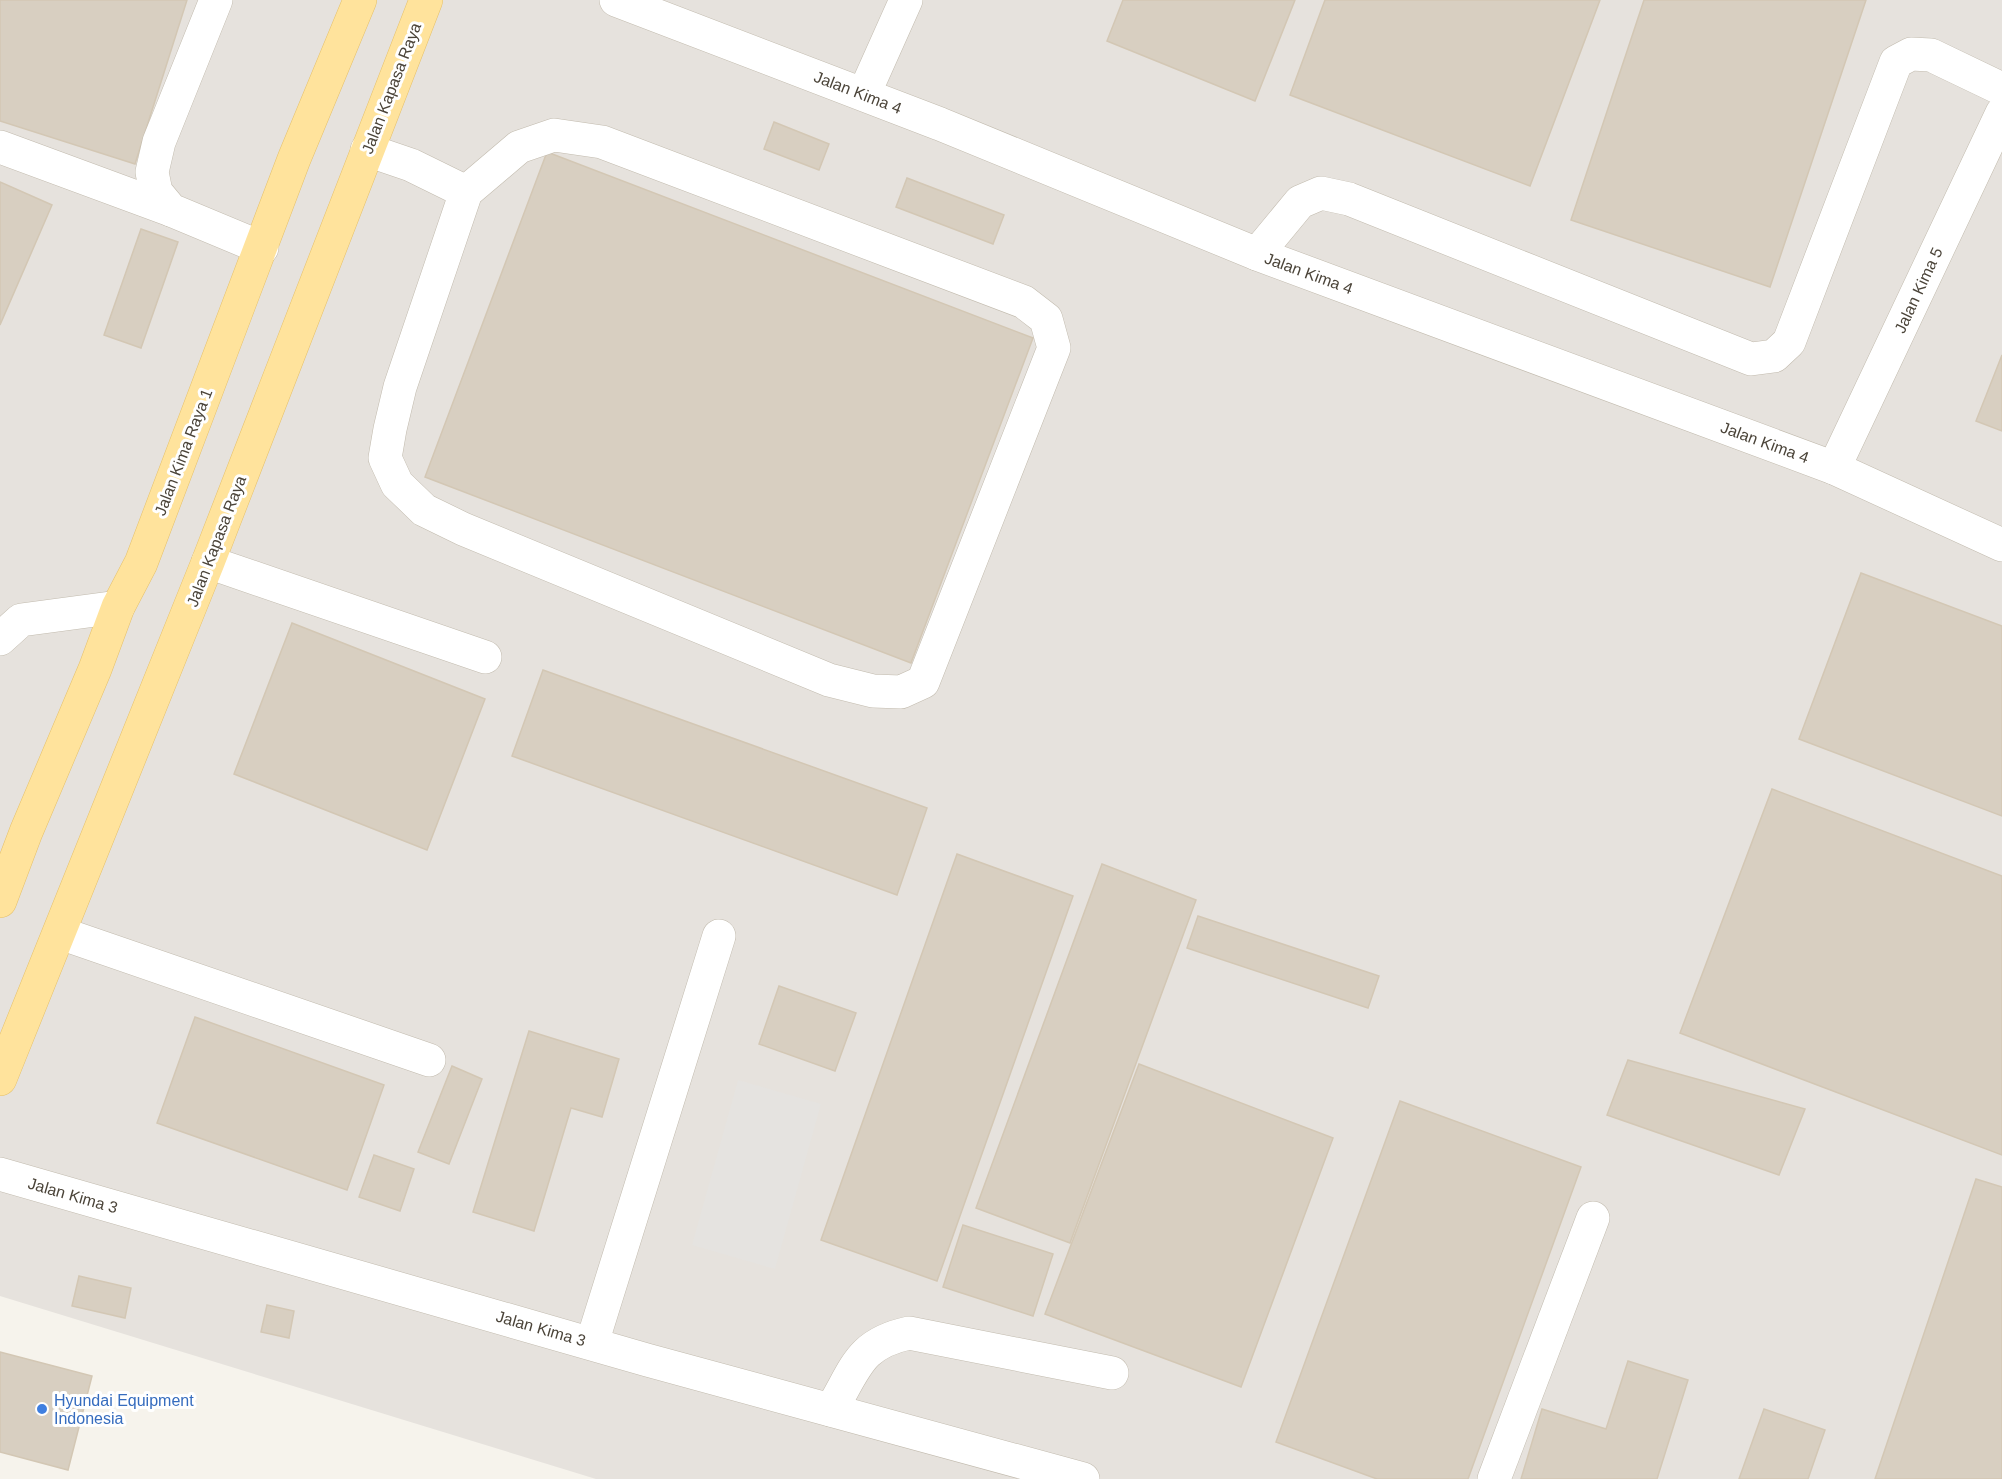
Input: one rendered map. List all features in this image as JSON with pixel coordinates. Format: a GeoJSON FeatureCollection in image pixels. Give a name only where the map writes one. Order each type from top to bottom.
{"type":"FeatureCollection","features":[{"type":"Feature","properties":{"kind":"main road","name":"Jalan Kima Raya 1"},"geometry":{"type":"LineString","coordinates":[[0,901],[26,832],[95,669],[117,607],[141,563],[294,159],[360,0]]}},
{"type":"Feature","properties":{"kind":"main road","name":"Jalan Kapasa Raya"},"geometry":{"type":"LineString","coordinates":[[0,1079],[7,1040],[60,933],[208,562],[426,0]]}},
{"type":"Feature","properties":{"kind":"street"},"geometry":{"type":"LineString","coordinates":[[171,210],[156,192],[152,172],[159,142],[216,0]]}},
{"type":"Feature","properties":{"kind":"street","name":"Jalan Kima 4"},"geometry":{"type":"LineString","coordinates":[[616,0],[864,94],[1257,254],[1834,468],[2002,545]]}},
{"type":"Feature","properties":{"kind":"street"},"geometry":{"type":"LineString","coordinates":[[864,94],[906,0]]}},
{"type":"Feature","properties":{"kind":"street"},"geometry":{"type":"LineString","coordinates":[[1257,254],[1300,202],[1321,193],[1349,199],[1751,359],[1774,356],[1789,342],[1896,62],[1911,54],[1931,55],[2002,89]]}},
{"type":"Feature","properties":{"kind":"street","name":"Jalan Kima 5"},"geometry":{"type":"LineString","coordinates":[[1834,468],[2002,113]]}},
{"type":"Feature","properties":{"kind":"street"},"geometry":{"type":"LineString","coordinates":[[554,135],[602,142],[1024,302],[1046,319],[1053,348],[923,681],[901,692],[873,691],[829,680],[463,529],[424,510],[397,484],[385,458],[400,387],[466,192],[519,147],[554,135]]}},
{"type":"Feature","properties":{"kind":"street"},"geometry":{"type":"LineString","coordinates":[[0,147],[171,210],[261,248]]}},
{"type":"Feature","properties":{"kind":"street"},"geometry":{"type":"LineString","coordinates":[[367,150],[411,165],[466,192]]}},
{"type":"Feature","properties":{"kind":"street"},"geometry":{"type":"LineString","coordinates":[[208,562],[485,657]]}},
{"type":"Feature","properties":{"kind":"street"},"geometry":{"type":"LineString","coordinates":[[0,639],[21,620],[117,607]]}},
{"type":"Feature","properties":{"kind":"street"},"geometry":{"type":"LineString","coordinates":[[60,933],[429,1060]]}},
{"type":"Feature","properties":{"kind":"street"},"geometry":{"type":"LineString","coordinates":[[592,1343],[719,936]]}},
{"type":"Feature","properties":{"kind":"street","name":"Jalan Kima 3"},"geometry":{"type":"LineString","coordinates":[[0,1174],[592,1343],[1083,1479]]}},
{"type":"Feature","properties":{"kind":"street"},"geometry":{"type":"LineString","coordinates":[[1494,1479],[1593,1218]]}},
{"type":"Feature","properties":{"kind":"street"},"geometry":{"type":"LineString","coordinates":[[831,1410],[867,1350],[889,1338],[909,1333],[1112,1373]]}},
{"type":"Feature","properties":{"kind":"shaded area"},"geometry":{"type":"Polygon","coordinates":[[[0,0],[2002,0],[2002,1479],[596,1479],[0,1296],[0,0]]]}},
{"type":"Feature","properties":{"kind":"shaded area"},"geometry":{"type":"Polygon","coordinates":[[[738,1080],[821,1104],[775,1269],[692,1245],[738,1080]]]}},
{"type":"Feature","properties":{"kind":"building"},"geometry":{"type":"Polygon","coordinates":[[[0,0],[187,0],[135,164],[0,121],[0,0]]]}},
{"type":"Feature","properties":{"kind":"building"},"geometry":{"type":"Polygon","coordinates":[[[1123,0],[1295,0],[1255,101],[1107,41],[1123,0]]]}},
{"type":"Feature","properties":{"kind":"building"},"geometry":{"type":"Polygon","coordinates":[[[1325,0],[1600,0],[1530,186],[1290,95],[1325,0]]]}},
{"type":"Feature","properties":{"kind":"building"},"geometry":{"type":"Polygon","coordinates":[[[1644,0],[1866,0],[1770,287],[1571,220],[1644,0]]]}},
{"type":"Feature","properties":{"kind":"building"},"geometry":{"type":"Polygon","coordinates":[[[774,122],[829,144],[819,170],[764,149],[774,122]]]}},
{"type":"Feature","properties":{"kind":"building"},"geometry":{"type":"Polygon","coordinates":[[[547,152],[1033,338],[911,663],[425,477],[547,152]]]}},
{"type":"Feature","properties":{"kind":"building"},"geometry":{"type":"Polygon","coordinates":[[[907,178],[1004,215],[993,244],[896,207],[907,178]]]}},
{"type":"Feature","properties":{"kind":"building"},"geometry":{"type":"Polygon","coordinates":[[[0,182],[52,205],[0,325],[0,182]]]}},
{"type":"Feature","properties":{"kind":"building"},"geometry":{"type":"Polygon","coordinates":[[[141,229],[178,242],[141,348],[104,335],[141,229]]]}},
{"type":"Feature","properties":{"kind":"building"},"geometry":{"type":"Polygon","coordinates":[[[2002,355],[2002,431],[1976,421],[2002,355]]]}},
{"type":"Feature","properties":{"kind":"building"},"geometry":{"type":"Polygon","coordinates":[[[1861,573],[2002,626],[2002,816],[1799,739],[1861,573]]]}},
{"type":"Feature","properties":{"kind":"building"},"geometry":{"type":"Polygon","coordinates":[[[292,623],[485,699],[427,850],[234,774],[292,623]]]}},
{"type":"Feature","properties":{"kind":"building"},"geometry":{"type":"Polygon","coordinates":[[[543,670],[927,808],[897,895],[512,756],[543,670]]]}},
{"type":"Feature","properties":{"kind":"building"},"geometry":{"type":"Polygon","coordinates":[[[1772,789],[2002,876],[2002,1155],[1680,1033],[1772,789]]]}},
{"type":"Feature","properties":{"kind":"building"},"geometry":{"type":"Polygon","coordinates":[[[957,854],[1073,896],[937,1281],[821,1240],[957,854]]]}},
{"type":"Feature","properties":{"kind":"building"},"geometry":{"type":"Polygon","coordinates":[[[1102,864],[1196,900],[1070,1243],[976,1208],[1102,864]]]}},
{"type":"Feature","properties":{"kind":"building"},"geometry":{"type":"Polygon","coordinates":[[[1198,916],[1379,976],[1368,1008],[1187,948],[1198,916]]]}},
{"type":"Feature","properties":{"kind":"building"},"geometry":{"type":"Polygon","coordinates":[[[779,986],[856,1013],[835,1071],[759,1044],[779,986]]]}},
{"type":"Feature","properties":{"kind":"building"},"geometry":{"type":"Polygon","coordinates":[[[195,1017],[384,1085],[347,1190],[157,1123],[195,1017]]]}},
{"type":"Feature","properties":{"kind":"building"},"geometry":{"type":"Polygon","coordinates":[[[529,1031],[619,1059],[602,1117],[571,1108],[534,1231],[473,1212],[529,1031]]]}},
{"type":"Feature","properties":{"kind":"building"},"geometry":{"type":"Polygon","coordinates":[[[1628,1060],[1805,1109],[1779,1175],[1607,1115],[1628,1060]]]}},
{"type":"Feature","properties":{"kind":"building"},"geometry":{"type":"Polygon","coordinates":[[[1139,1064],[1333,1138],[1241,1387],[1045,1314],[1139,1064]]]}},
{"type":"Feature","properties":{"kind":"building"},"geometry":{"type":"Polygon","coordinates":[[[452,1066],[482,1079],[449,1164],[418,1152],[452,1066]]]}},
{"type":"Feature","properties":{"kind":"building"},"geometry":{"type":"Polygon","coordinates":[[[1400,1101],[1581,1167],[1468,1479],[1377,1479],[1276,1442],[1400,1101]]]}},
{"type":"Feature","properties":{"kind":"building"},"geometry":{"type":"Polygon","coordinates":[[[374,1155],[414,1169],[400,1211],[359,1197],[374,1155]]]}},
{"type":"Feature","properties":{"kind":"building"},"geometry":{"type":"Polygon","coordinates":[[[1976,1179],[2002,1187],[2002,1479],[1875,1479],[1976,1179]]]}},
{"type":"Feature","properties":{"kind":"building"},"geometry":{"type":"Polygon","coordinates":[[[963,1225],[1053,1254],[1033,1316],[943,1287],[963,1225]]]}},
{"type":"Feature","properties":{"kind":"building"},"geometry":{"type":"Polygon","coordinates":[[[79,1276],[131,1288],[125,1318],[72,1306],[79,1276]]]}},
{"type":"Feature","properties":{"kind":"building"},"geometry":{"type":"Polygon","coordinates":[[[267,1305],[294,1311],[289,1338],[261,1332],[267,1305]]]}},
{"type":"Feature","properties":{"kind":"building","name":"Hyundai Equipment Indonesia"},"geometry":{"type":"Polygon","coordinates":[[[0,1352],[92,1376],[68,1470],[0,1452],[0,1352]]]}},
{"type":"Feature","properties":{"kind":"building"},"geometry":{"type":"Polygon","coordinates":[[[1628,1361],[1688,1380],[1657,1479],[1521,1479],[1542,1409],[1606,1429],[1628,1361]]]}},
{"type":"Feature","properties":{"kind":"building"},"geometry":{"type":"Polygon","coordinates":[[[1764,1409],[1825,1430],[1808,1479],[1739,1479],[1764,1409]]]}},
{"type":"Feature","properties":{"kind":"place","name":"Hyundai Equipment Indonesia"},"geometry":{"type":"Point","coordinates":[42,1409]}}]}
